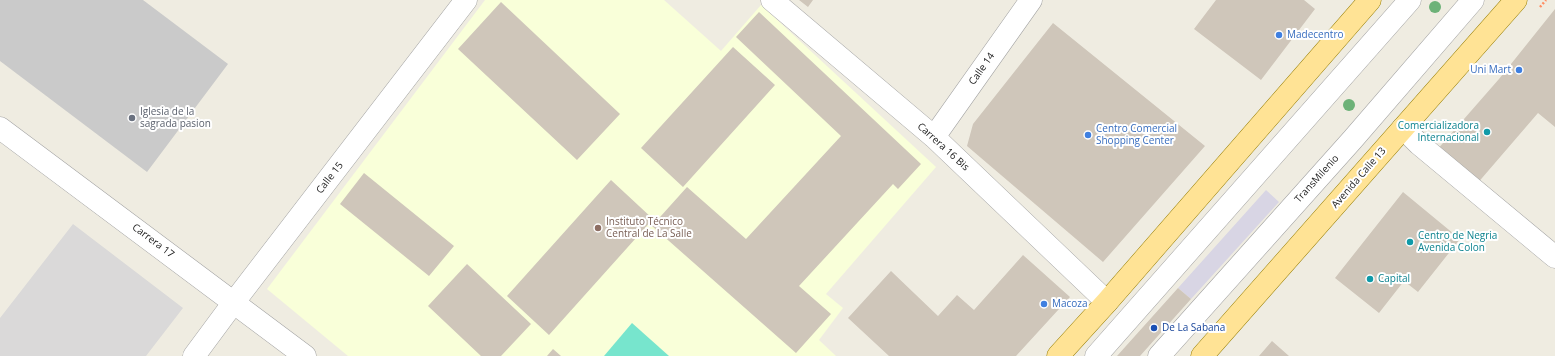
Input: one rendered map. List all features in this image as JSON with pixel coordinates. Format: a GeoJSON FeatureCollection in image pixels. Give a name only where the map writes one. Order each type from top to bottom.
{"type":"FeatureCollection","features":[{"type":"Feature","properties":{"kind":"main road"},"geometry":{"type":"LineString","coordinates":[[1058,356],[1107,302],[1370,0]]}},
{"type":"Feature","properties":{"kind":"main road","name":"Avenida Calle 13"},"geometry":{"type":"LineString","coordinates":[[1202,356],[1516,0]]}},
{"type":"Feature","properties":{"kind":"street","name":"Calle 15"},"geometry":{"type":"LineString","coordinates":[[194,356],[466,0]]}},
{"type":"Feature","properties":{"kind":"street","name":"Carrera 16 Bis"},"geometry":{"type":"LineString","coordinates":[[772,0],[934,137],[1107,302]]}},
{"type":"Feature","properties":{"kind":"street","name":"Calle 14"},"geometry":{"type":"LineString","coordinates":[[934,137],[1030,0]]}},
{"type":"Feature","properties":{"kind":"street"},"geometry":{"type":"LineString","coordinates":[[1096,356],[1410,0]]}},
{"type":"Feature","properties":{"kind":"street","name":"TransMilenio"},"geometry":{"type":"LineString","coordinates":[[1159,356],[1353,138],[1472,0]]}},
{"type":"Feature","properties":{"kind":"street","name":"Carrera 17"},"geometry":{"type":"LineString","coordinates":[[0,128],[305,356]]}},
{"type":"Feature","properties":{"kind":"street"},"geometry":{"type":"LineString","coordinates":[[1403,128],[1555,257]]}},
{"type":"Feature","properties":{"kind":"shaded area","name":"Iglesia de la sagrada pasion"},"geometry":{"type":"Polygon","coordinates":[[[0,0],[143,0],[228,64],[147,172],[0,61],[0,0]]]}},
{"type":"Feature","properties":{"kind":"shaded area","name":"Instituto Técnico Central de La Salle"},"geometry":{"type":"Polygon","coordinates":[[[485,0],[664,0],[721,51],[761,5],[936,167],[826,294],[843,308],[819,340],[836,356],[348,356],[267,289],[485,0]]]}},
{"type":"Feature","properties":{"kind":"shaded area"},"geometry":{"type":"Polygon","coordinates":[[[1266,190],[1279,202],[1191,299],[1178,288],[1266,190]]]}},
{"type":"Feature","properties":{"kind":"shaded area"},"geometry":{"type":"Polygon","coordinates":[[[73,224],[183,308],[146,356],[0,356],[0,318],[73,224]]]}},
{"type":"Feature","properties":{"kind":"shaded area"},"geometry":{"type":"Polygon","coordinates":[[[632,323],[669,356],[604,356],[632,323]]]}},
{"type":"Feature","properties":{"kind":"building"},"geometry":{"type":"Polygon","coordinates":[[[799,0],[813,0],[808,7],[799,0]]]}},
{"type":"Feature","properties":{"kind":"building"},"geometry":{"type":"Polygon","coordinates":[[[1216,0],[1304,0],[1315,9],[1261,80],[1194,29],[1216,0]]]}},
{"type":"Feature","properties":{"kind":"building"},"geometry":{"type":"Polygon","coordinates":[[[501,2],[620,114],[577,160],[458,49],[501,2]]]}},
{"type":"Feature","properties":{"kind":"building"},"geometry":{"type":"Polygon","coordinates":[[[1555,9],[1555,127],[1538,113],[1476,185],[1436,151],[1499,79],[1555,9]]]}},
{"type":"Feature","properties":{"kind":"building"},"geometry":{"type":"Polygon","coordinates":[[[759,12],[921,164],[898,189],[893,184],[799,286],[831,314],[796,353],[652,226],[687,187],[746,239],[841,136],[736,37],[759,12]]]}},
{"type":"Feature","properties":{"kind":"building","name":"Centro Comercial Shopping Center"},"geometry":{"type":"Polygon","coordinates":[[[1053,23],[1205,146],[1103,262],[967,146],[973,124],[1053,23]]]}},
{"type":"Feature","properties":{"kind":"building"},"geometry":{"type":"Polygon","coordinates":[[[733,47],[775,85],[683,187],[641,148],[733,47]]]}},
{"type":"Feature","properties":{"kind":"building"},"geometry":{"type":"Polygon","coordinates":[[[364,173],[454,246],[429,276],[340,204],[364,173]]]}},
{"type":"Feature","properties":{"kind":"building"},"geometry":{"type":"Polygon","coordinates":[[[611,180],[653,219],[549,335],[507,296],[611,180]]]}},
{"type":"Feature","properties":{"kind":"building","name":"Centro de Negria Avenida Colon"},"geometry":{"type":"Polygon","coordinates":[[[1403,192],[1460,239],[1418,292],[1404,281],[1379,313],[1335,278],[1403,192]]]}},
{"type":"Feature","properties":{"kind":"building"},"geometry":{"type":"Polygon","coordinates":[[[1023,255],[1070,297],[1016,356],[889,356],[848,318],[891,271],[938,316],[957,295],[974,310],[1023,255]]]}},
{"type":"Feature","properties":{"kind":"building"},"geometry":{"type":"Polygon","coordinates":[[[467,264],[531,324],[501,356],[481,356],[428,306],[467,264]]]}},
{"type":"Feature","properties":{"kind":"building","name":"De La Sabana"},"geometry":{"type":"Polygon","coordinates":[[[1178,288],[1191,299],[1140,356],[1117,356],[1178,288]]]}},
{"type":"Feature","properties":{"kind":"building"},"geometry":{"type":"Polygon","coordinates":[[[1272,341],[1289,356],[1259,356],[1272,341]]]}},
{"type":"Feature","properties":{"kind":"building"},"geometry":{"type":"Polygon","coordinates":[[[553,349],[561,356],[547,356],[553,349]]]}},
{"type":"Feature","properties":{"kind":"place","name":"Madecentro"},"geometry":{"type":"Point","coordinates":[1279,35]}},
{"type":"Feature","properties":{"kind":"place","name":"Uni Mart"},"geometry":{"type":"Point","coordinates":[1519,70]}},
{"type":"Feature","properties":{"kind":"place","name":"Iglesia de la sagrada pasion"},"geometry":{"type":"Point","coordinates":[132,118]}},
{"type":"Feature","properties":{"kind":"place","name":"Comercializadora Internacional"},"geometry":{"type":"Point","coordinates":[1487,132]}},
{"type":"Feature","properties":{"kind":"place","name":"Centro Comercial Shopping Center"},"geometry":{"type":"Point","coordinates":[1088,135]}},
{"type":"Feature","properties":{"kind":"place","name":"Instituto Técnico Central de La Salle"},"geometry":{"type":"Point","coordinates":[598,228]}},
{"type":"Feature","properties":{"kind":"place","name":"Centro de Negria Avenida Colon"},"geometry":{"type":"Point","coordinates":[1410,242]}},
{"type":"Feature","properties":{"kind":"place","name":"Capital"},"geometry":{"type":"Point","coordinates":[1370,279]}},
{"type":"Feature","properties":{"kind":"place","name":"Macoza"},"geometry":{"type":"Point","coordinates":[1044,304]}},
{"type":"Feature","properties":{"kind":"place","name":"De La Sabana"},"geometry":{"type":"Point","coordinates":[1154,328]}}]}
